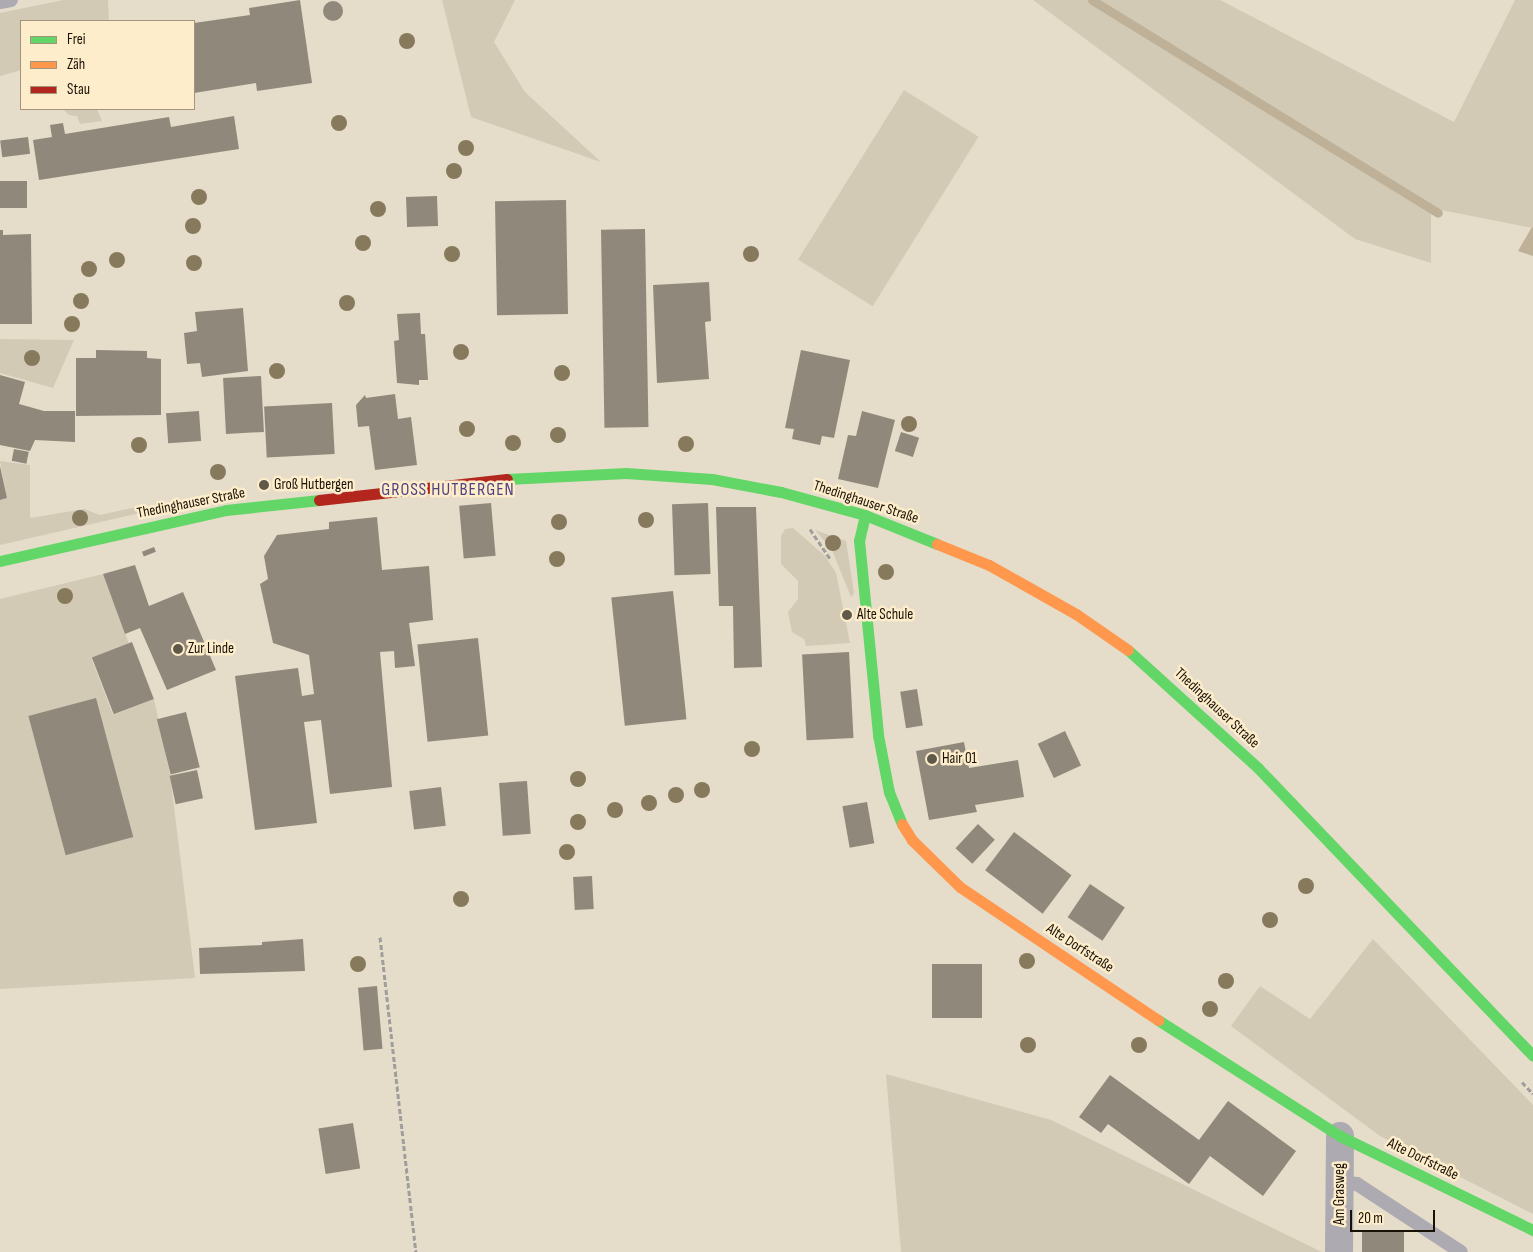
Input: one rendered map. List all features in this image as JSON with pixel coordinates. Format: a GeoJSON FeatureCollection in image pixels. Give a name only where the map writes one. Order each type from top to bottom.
{"type":"FeatureCollection","features":[{"type":"Feature","properties":{"kind":"main road","name":"Thedinghauser Straße"},"geometry":{"type":"LineString","coordinates":[[0,561],[226,510],[524,477],[626,473],[712,479],[781,492],[865,515],[989,565],[1076,614],[1138,656],[1258,768],[1533,1056]]}},
{"type":"Feature","properties":{"kind":"main road","name":"Alte Dorfstraße"},"geometry":{"type":"LineString","coordinates":[[865,515],[859,540],[878,735],[889,792],[899,819],[912,840],[960,887],[1340,1136],[1533,1230]]}},
{"type":"Feature","properties":{"kind":"street","name":"Am Grasweg"},"geometry":{"type":"LineString","coordinates":[[1339,1252],[1340,1136]]}},
{"type":"Feature","properties":{"kind":"lane"},"geometry":{"type":"LineString","coordinates":[[0,2],[11,0]]}},
{"type":"Feature","properties":{"kind":"lane"},"geometry":{"type":"LineString","coordinates":[[1340,1182],[1357,1184],[1461,1252]]}},
{"type":"Feature","properties":{"kind":"path"},"geometry":{"type":"LineString","coordinates":[[380,937],[416,1252]]}},
{"type":"Feature","properties":{"kind":"path"},"geometry":{"type":"LineString","coordinates":[[1519,1080],[1533,1094]]}},
{"type":"Feature","properties":{"kind":"shaded area"},"geometry":{"type":"Polygon","coordinates":[[[63,0],[108,0],[109,20],[20,20],[20,70],[0,76],[0,13],[63,0]]]}},
{"type":"Feature","properties":{"kind":"shaded area"},"geometry":{"type":"Polygon","coordinates":[[[442,0],[515,0],[494,42],[525,92],[601,162],[471,117],[442,0]]]}},
{"type":"Feature","properties":{"kind":"shaded area"},"geometry":{"type":"Polygon","coordinates":[[[1033,0],[1220,0],[1454,122],[1515,0],[1533,0],[1533,228],[1431,208],[1431,263],[1355,239],[1033,0]]]}},
{"type":"Feature","properties":{"kind":"shaded area"},"geometry":{"type":"Polygon","coordinates":[[[904,90],[979,137],[873,306],[798,260],[904,90]]]}},
{"type":"Feature","properties":{"kind":"shaded area"},"geometry":{"type":"Polygon","coordinates":[[[64,110],[97,110],[102,121],[80,124],[77,116],[69,115],[64,110]]]}},
{"type":"Feature","properties":{"kind":"shaded area"},"geometry":{"type":"Polygon","coordinates":[[[1533,228],[1533,256],[1518,251],[1533,228]]]}},
{"type":"Feature","properties":{"kind":"shaded area"},"geometry":{"type":"Polygon","coordinates":[[[0,339],[74,340],[53,388],[0,373],[0,339]]]}},
{"type":"Feature","properties":{"kind":"shaded area"},"geometry":{"type":"Polygon","coordinates":[[[0,461],[30,465],[30,518],[84,509],[100,515],[141,506],[140,513],[0,545],[0,500],[7,498],[0,461]]]}},
{"type":"Feature","properties":{"kind":"shaded area"},"geometry":{"type":"Polygon","coordinates":[[[793,528],[825,556],[836,573],[850,643],[806,646],[804,639],[792,632],[788,612],[798,599],[798,581],[781,564],[781,536],[785,529],[793,528]]]}},
{"type":"Feature","properties":{"kind":"shaded area"},"geometry":{"type":"Polygon","coordinates":[[[815,530],[846,541],[854,593],[851,597],[832,550],[815,530]]]}},
{"type":"Feature","properties":{"kind":"shaded area"},"geometry":{"type":"Polygon","coordinates":[[[103,574],[129,644],[92,660],[113,715],[154,699],[170,774],[195,978],[0,989],[0,599],[103,574]]]}},
{"type":"Feature","properties":{"kind":"shaded area"},"geometry":{"type":"Polygon","coordinates":[[[1373,939],[1533,1105],[1533,1214],[1380,1136],[1231,1026],[1260,986],[1310,1019],[1373,939]]]}},
{"type":"Feature","properties":{"kind":"shaded area"},"geometry":{"type":"Polygon","coordinates":[[[886,1074],[1051,1120],[1322,1252],[901,1252],[886,1074]]]}},
{"type":"Feature","properties":{"kind":"building"},"geometry":{"type":"Polygon","coordinates":[[[300,0],[312,83],[257,91],[256,83],[195,93],[195,23],[250,15],[249,8],[300,0]]]}},
{"type":"Feature","properties":{"kind":"building"},"geometry":{"type":"Polygon","coordinates":[[[329,1],[337,1],[343,7],[343,15],[337,21],[329,21],[323,15],[323,7],[329,1]]]}},
{"type":"Feature","properties":{"kind":"building"},"geometry":{"type":"Polygon","coordinates":[[[234,116],[239,149],[39,180],[33,140],[52,137],[50,125],[63,123],[65,134],[169,117],[171,127],[234,116]]]}},
{"type":"Feature","properties":{"kind":"building"},"geometry":{"type":"Polygon","coordinates":[[[28,137],[30,154],[2,157],[0,140],[28,137]]]}},
{"type":"Feature","properties":{"kind":"building"},"geometry":{"type":"Polygon","coordinates":[[[0,181],[27,181],[27,208],[0,208],[0,181]]]}},
{"type":"Feature","properties":{"kind":"building"},"geometry":{"type":"Polygon","coordinates":[[[437,196],[438,226],[407,227],[406,197],[437,196]]]}},
{"type":"Feature","properties":{"kind":"building"},"geometry":{"type":"Polygon","coordinates":[[[566,200],[568,314],[497,315],[495,201],[566,200]]]}},
{"type":"Feature","properties":{"kind":"building"},"geometry":{"type":"Polygon","coordinates":[[[645,229],[648,427],[604,428],[601,230],[645,229]]]}},
{"type":"Feature","properties":{"kind":"building"},"geometry":{"type":"Polygon","coordinates":[[[0,230],[3,230],[3,235],[31,234],[32,324],[0,324],[0,230]]]}},
{"type":"Feature","properties":{"kind":"building"},"geometry":{"type":"Polygon","coordinates":[[[709,282],[711,321],[705,322],[709,379],[657,383],[653,285],[709,282]]]}},
{"type":"Feature","properties":{"kind":"building"},"geometry":{"type":"Polygon","coordinates":[[[243,308],[248,371],[202,377],[200,363],[187,364],[184,333],[197,331],[195,312],[243,308]]]}},
{"type":"Feature","properties":{"kind":"building"},"geometry":{"type":"Polygon","coordinates":[[[420,313],[421,334],[425,334],[428,380],[419,380],[419,385],[397,383],[394,341],[399,340],[397,314],[420,313]]]}},
{"type":"Feature","properties":{"kind":"building"},"geometry":{"type":"Polygon","coordinates":[[[96,350],[147,351],[147,358],[161,359],[161,415],[76,416],[76,358],[96,358],[96,350]]]}},
{"type":"Feature","properties":{"kind":"building"},"geometry":{"type":"Polygon","coordinates":[[[801,350],[850,360],[834,438],[822,436],[820,445],[792,439],[794,429],[785,428],[801,350]]]}},
{"type":"Feature","properties":{"kind":"building"},"geometry":{"type":"Polygon","coordinates":[[[0,375],[25,382],[19,404],[44,411],[75,411],[75,442],[35,440],[30,451],[0,445],[0,375]]]}},
{"type":"Feature","properties":{"kind":"building"},"geometry":{"type":"Polygon","coordinates":[[[261,376],[264,432],[226,434],[223,378],[261,376]]]}},
{"type":"Feature","properties":{"kind":"building"},"geometry":{"type":"Polygon","coordinates":[[[395,394],[398,419],[411,417],[417,465],[375,470],[369,426],[358,427],[356,405],[365,395],[366,398],[395,394]]]}},
{"type":"Feature","properties":{"kind":"building"},"geometry":{"type":"Polygon","coordinates":[[[332,403],[335,454],[267,457],[264,407],[332,403]]]}},
{"type":"Feature","properties":{"kind":"building"},"geometry":{"type":"Polygon","coordinates":[[[199,411],[201,441],[168,443],[166,413],[199,411]]]}},
{"type":"Feature","properties":{"kind":"building"},"geometry":{"type":"Polygon","coordinates":[[[862,411],[895,420],[878,488],[838,479],[848,435],[856,436],[862,411]]]}},
{"type":"Feature","properties":{"kind":"building"},"geometry":{"type":"Polygon","coordinates":[[[901,432],[919,438],[913,457],[895,451],[901,432]]]}},
{"type":"Feature","properties":{"kind":"building"},"geometry":{"type":"Polygon","coordinates":[[[14,449],[29,452],[26,464],[12,461],[14,449]]]}},
{"type":"Feature","properties":{"kind":"building"},"geometry":{"type":"Polygon","coordinates":[[[0,466],[7,498],[0,500],[0,466]]]}},
{"type":"Feature","properties":{"kind":"building"},"geometry":{"type":"Polygon","coordinates":[[[491,503],[496,556],[464,559],[459,506],[491,503]]]}},
{"type":"Feature","properties":{"kind":"building"},"geometry":{"type":"Polygon","coordinates":[[[708,503],[710,574],[674,575],[672,504],[708,503]]]}},
{"type":"Feature","properties":{"kind":"building"},"geometry":{"type":"Polygon","coordinates":[[[716,507],[756,507],[762,667],[734,668],[733,606],[719,606],[716,507]]]}},
{"type":"Feature","properties":{"kind":"building"},"geometry":{"type":"Polygon","coordinates":[[[377,517],[382,570],[429,566],[433,620],[409,623],[415,666],[395,668],[394,651],[380,652],[392,787],[330,794],[321,720],[304,722],[317,823],[255,830],[235,676],[298,668],[302,696],[314,694],[309,655],[273,643],[260,584],[268,579],[264,556],[277,535],[329,529],[329,522],[377,517]]]}},
{"type":"Feature","properties":{"kind":"building"},"geometry":{"type":"Polygon","coordinates":[[[154,547],[156,552],[144,557],[142,552],[154,547]]]}},
{"type":"Feature","properties":{"kind":"building","name":"Zur Linde"},"geometry":{"type":"Polygon","coordinates":[[[135,565],[149,606],[183,592],[216,670],[167,690],[140,628],[125,634],[103,574],[135,565]]]}},
{"type":"Feature","properties":{"kind":"building"},"geometry":{"type":"Polygon","coordinates":[[[673,591],[686,719],[625,726],[611,597],[673,591]]]}},
{"type":"Feature","properties":{"kind":"building"},"geometry":{"type":"Polygon","coordinates":[[[478,638],[488,735],[428,742],[417,644],[478,638]]]}},
{"type":"Feature","properties":{"kind":"building"},"geometry":{"type":"Polygon","coordinates":[[[132,642],[154,699],[114,714],[92,657],[132,642]]]}},
{"type":"Feature","properties":{"kind":"building"},"geometry":{"type":"Polygon","coordinates":[[[849,652],[854,738],[807,740],[802,654],[849,652]]]}},
{"type":"Feature","properties":{"kind":"building"},"geometry":{"type":"Polygon","coordinates":[[[917,689],[923,726],[906,728],[900,692],[917,689]]]}},
{"type":"Feature","properties":{"kind":"building"},"geometry":{"type":"Polygon","coordinates":[[[96,698],[133,837],[66,855],[28,716],[96,698]]]}},
{"type":"Feature","properties":{"kind":"building"},"geometry":{"type":"Polygon","coordinates":[[[186,712],[200,767],[171,775],[157,719],[186,712]]]}},
{"type":"Feature","properties":{"kind":"building"},"geometry":{"type":"Polygon","coordinates":[[[1065,731],[1081,765],[1054,778],[1038,744],[1065,731]]]}},
{"type":"Feature","properties":{"kind":"building"},"geometry":{"type":"Polygon","coordinates":[[[964,742],[969,768],[1018,760],[1024,797],[975,805],[977,812],[929,820],[916,751],[964,742]]]}},
{"type":"Feature","properties":{"kind":"building"},"geometry":{"type":"Polygon","coordinates":[[[197,770],[203,798],[176,804],[170,776],[197,770]]]}},
{"type":"Feature","properties":{"kind":"building"},"geometry":{"type":"Polygon","coordinates":[[[527,781],[531,834],[503,836],[499,783],[527,781]]]}},
{"type":"Feature","properties":{"kind":"building"},"geometry":{"type":"Polygon","coordinates":[[[441,787],[446,826],[414,830],[409,791],[441,787]]]}},
{"type":"Feature","properties":{"kind":"building"},"geometry":{"type":"Polygon","coordinates":[[[867,802],[874,843],[850,848],[842,806],[867,802]]]}},
{"type":"Feature","properties":{"kind":"building"},"geometry":{"type":"Polygon","coordinates":[[[978,824],[995,840],[972,864],[955,848],[978,824]]]}},
{"type":"Feature","properties":{"kind":"building"},"geometry":{"type":"Polygon","coordinates":[[[1014,832],[1072,875],[1043,914],[985,870],[1014,832]]]}},
{"type":"Feature","properties":{"kind":"building"},"geometry":{"type":"Polygon","coordinates":[[[592,876],[594,909],[575,910],[573,877],[592,876]]]}},
{"type":"Feature","properties":{"kind":"building"},"geometry":{"type":"Polygon","coordinates":[[[1090,884],[1125,907],[1102,941],[1068,917],[1090,884]]]}},
{"type":"Feature","properties":{"kind":"building"},"geometry":{"type":"Polygon","coordinates":[[[303,939],[305,971],[200,974],[199,948],[262,945],[262,942],[303,939]]]}},
{"type":"Feature","properties":{"kind":"building"},"geometry":{"type":"Polygon","coordinates":[[[932,964],[982,964],[982,1018],[932,1018],[932,964]]]}},
{"type":"Feature","properties":{"kind":"building"},"geometry":{"type":"Polygon","coordinates":[[[377,986],[382,1049],[364,1050],[358,988],[377,986]]]}},
{"type":"Feature","properties":{"kind":"building"},"geometry":{"type":"Polygon","coordinates":[[[1110,1075],[1199,1140],[1228,1101],[1296,1151],[1263,1196],[1210,1156],[1189,1184],[1108,1124],[1101,1133],[1079,1117],[1110,1075]]]}},
{"type":"Feature","properties":{"kind":"building"},"geometry":{"type":"Polygon","coordinates":[[[353,1123],[360,1168],[326,1174],[318,1128],[353,1123]]]}},
{"type":"Feature","properties":{"kind":"building"},"geometry":{"type":"Polygon","coordinates":[[[1362,1231],[1404,1231],[1404,1252],[1362,1252],[1362,1231]]]}},
{"type":"Feature","properties":{"kind":"waterway"},"geometry":{"type":"LineString","coordinates":[[1092,0],[1438,213]]}},
{"type":"Feature","properties":{"kind":"traffic: fast"},"geometry":{"type":"LineString","coordinates":[[507,479],[626,473],[712,479],[781,492],[865,515],[937,544]]}},
{"type":"Feature","properties":{"kind":"traffic: fast"},"geometry":{"type":"LineString","coordinates":[[0,561],[226,510],[319,500]]}},
{"type":"Feature","properties":{"kind":"traffic: fast"},"geometry":{"type":"LineString","coordinates":[[865,515],[859,540],[878,735],[889,792],[902,824]]}},
{"type":"Feature","properties":{"kind":"traffic: fast"},"geometry":{"type":"LineString","coordinates":[[1128,650],[1258,768],[1533,1056]]}},
{"type":"Feature","properties":{"kind":"traffic: fast"},"geometry":{"type":"LineString","coordinates":[[1158,1020],[1340,1136],[1533,1230]]}},
{"type":"Feature","properties":{"kind":"traffic: slow"},"geometry":{"type":"LineString","coordinates":[[937,544],[989,565],[1076,614],[1128,650]]}},
{"type":"Feature","properties":{"kind":"traffic: slow"},"geometry":{"type":"LineString","coordinates":[[902,824],[912,840],[960,887],[1158,1020]]}},
{"type":"Feature","properties":{"kind":"traffic: jam"},"geometry":{"type":"LineString","coordinates":[[319,500],[507,479]]}},
{"type":"Feature","properties":{"kind":"place","name":"Groß Hutbergen"},"geometry":{"type":"Point","coordinates":[264,485]}},
{"type":"Feature","properties":{"kind":"place","name":"Alte Schule"},"geometry":{"type":"Point","coordinates":[847,615]}},
{"type":"Feature","properties":{"kind":"place","name":"Zur Linde"},"geometry":{"type":"Point","coordinates":[178,649]}},
{"type":"Feature","properties":{"kind":"place","name":"Hair 01"},"geometry":{"type":"Point","coordinates":[932,759]}},
{"type":"Feature","properties":{"kind":"district","name":"GROSS HUTBERGEN"},"geometry":{"type":"Point","coordinates":[448,490]}}]}
